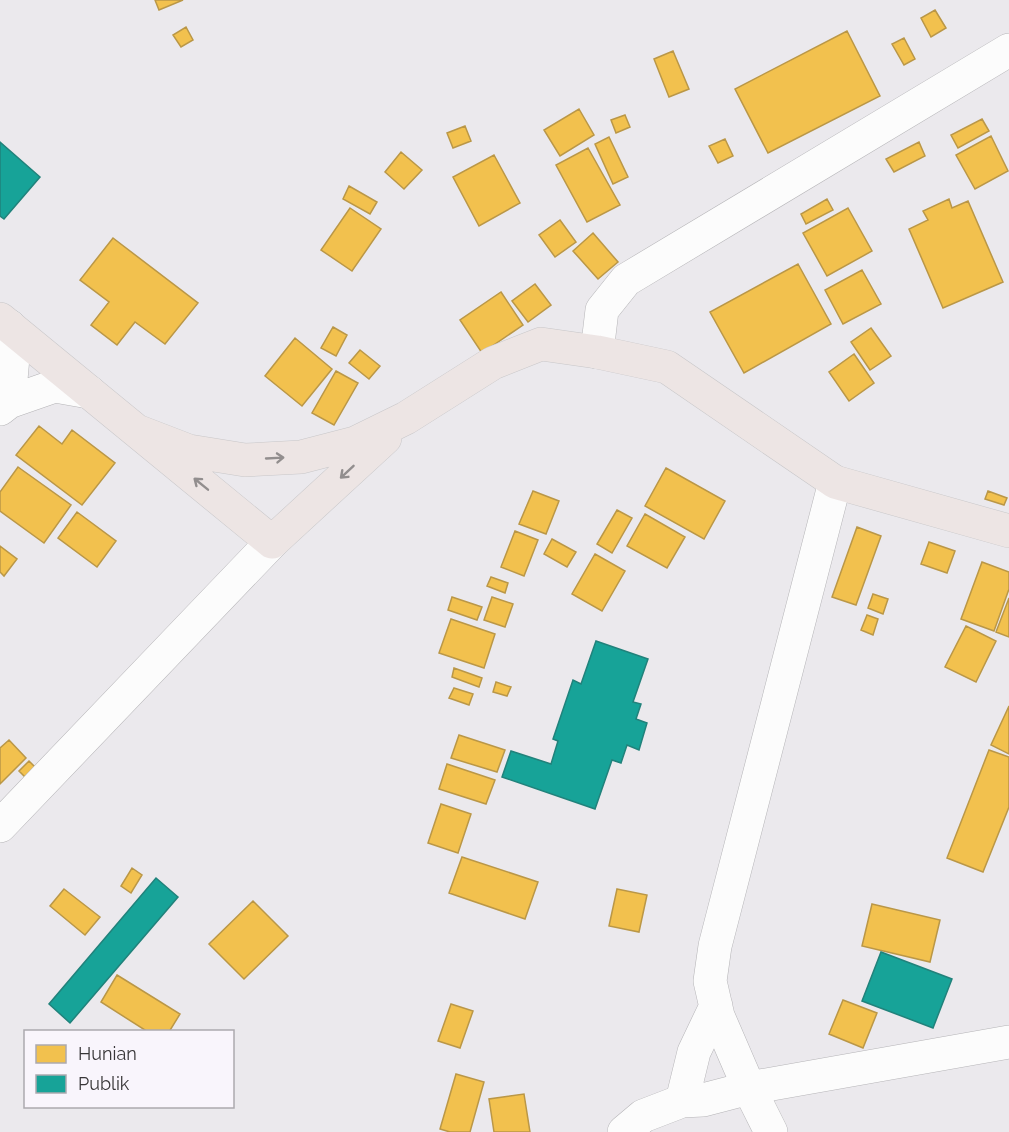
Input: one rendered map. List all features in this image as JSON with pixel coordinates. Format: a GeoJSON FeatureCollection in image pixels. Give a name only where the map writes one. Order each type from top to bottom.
{"type":"FeatureCollection","features":[{"type":"Feature","properties":{"kind":"main road"},"geometry":{"type":"LineString","coordinates":[[5,323],[272,542],[406,418]]}},
{"type":"Feature","properties":{"kind":"main road"},"geometry":{"type":"LineString","coordinates":[[137,431],[189,451],[245,460],[301,457],[355,443],[406,418],[493,363],[541,344],[597,352],[667,367],[835,482],[1009,531]]}},
{"type":"Feature","properties":{"kind":"street"},"geometry":{"type":"LineString","coordinates":[[597,352],[602,310],[626,280],[1009,50]]}},
{"type":"Feature","properties":{"kind":"street"},"geometry":{"type":"LineString","coordinates":[[5,323],[13,357],[5,405]]}},
{"type":"Feature","properties":{"kind":"street"},"geometry":{"type":"LineString","coordinates":[[5,405],[55,386],[89,392]]}},
{"type":"Feature","properties":{"kind":"street"},"geometry":{"type":"LineString","coordinates":[[771,1132],[749,1088],[716,1006],[710,981],[715,946],[835,482]]}},
{"type":"Feature","properties":{"kind":"street"},"geometry":{"type":"LineString","coordinates":[[0,826],[272,542]]}},
{"type":"Feature","properties":{"kind":"street"},"geometry":{"type":"LineString","coordinates":[[682,1101],[694,1052],[716,1006]]}},
{"type":"Feature","properties":{"kind":"street"},"geometry":{"type":"LineString","coordinates":[[624,1132],[643,1116],[682,1101],[703,1100],[749,1088],[1009,1042]]}},
{"type":"Feature","properties":{"kind":"building: Hunian"},"geometry":{"type":"Polygon","coordinates":[[[155,0],[183,0],[159,10],[155,0]]]}},
{"type":"Feature","properties":{"kind":"building: Hunian"},"geometry":{"type":"Polygon","coordinates":[[[935,10],[946,28],[931,37],[921,18],[935,10]]]}},
{"type":"Feature","properties":{"kind":"building: Hunian"},"geometry":{"type":"Polygon","coordinates":[[[186,27],[193,40],[181,47],[173,35],[186,27]]]}},
{"type":"Feature","properties":{"kind":"building: Hunian"},"geometry":{"type":"Polygon","coordinates":[[[847,31],[880,96],[768,153],[735,89],[847,31]]]}},
{"type":"Feature","properties":{"kind":"building: Hunian"},"geometry":{"type":"Polygon","coordinates":[[[904,38],[915,59],[904,65],[892,44],[904,38]]]}},
{"type":"Feature","properties":{"kind":"building: Hunian"},"geometry":{"type":"Polygon","coordinates":[[[673,51],[689,89],[669,97],[654,59],[673,51]]]}},
{"type":"Feature","properties":{"kind":"building: Hunian"},"geometry":{"type":"Polygon","coordinates":[[[579,109],[594,135],[560,156],[544,130],[579,109]]]}},
{"type":"Feature","properties":{"kind":"building: Hunian"},"geometry":{"type":"Polygon","coordinates":[[[625,115],[630,127],[616,133],[611,120],[625,115]]]}},
{"type":"Feature","properties":{"kind":"building: Hunian"},"geometry":{"type":"Polygon","coordinates":[[[982,119],[989,131],[958,148],[951,135],[982,119]]]}},
{"type":"Feature","properties":{"kind":"building: Hunian"},"geometry":{"type":"Polygon","coordinates":[[[465,126],[471,141],[453,148],[447,133],[465,126]]]}},
{"type":"Feature","properties":{"kind":"building: Hunian"},"geometry":{"type":"Polygon","coordinates":[[[991,136],[1008,171],[975,189],[956,155],[991,136]]]}},
{"type":"Feature","properties":{"kind":"building: Hunian"},"geometry":{"type":"Polygon","coordinates":[[[609,137],[628,177],[613,184],[595,144],[609,137]]]}},
{"type":"Feature","properties":{"kind":"building: Hunian"},"geometry":{"type":"Polygon","coordinates":[[[725,139],[733,156],[718,163],[709,146],[725,139]]]}},
{"type":"Feature","properties":{"kind":"building: Hunian"},"geometry":{"type":"Polygon","coordinates":[[[919,142],[925,156],[894,172],[886,159],[919,142]]]}},
{"type":"Feature","properties":{"kind":"building: Hunian"},"geometry":{"type":"Polygon","coordinates":[[[588,148],[620,205],[587,222],[556,165],[588,148]]]}},
{"type":"Feature","properties":{"kind":"building: Hunian"},"geometry":{"type":"Polygon","coordinates":[[[401,152],[422,170],[404,189],[385,172],[401,152]]]}},
{"type":"Feature","properties":{"kind":"building: Hunian"},"geometry":{"type":"Polygon","coordinates":[[[494,155],[520,203],[479,226],[453,177],[494,155]]]}},
{"type":"Feature","properties":{"kind":"building: Hunian"},"geometry":{"type":"Polygon","coordinates":[[[349,186],[377,202],[370,214],[343,199],[349,186]]]}},
{"type":"Feature","properties":{"kind":"building: Hunian"},"geometry":{"type":"Polygon","coordinates":[[[827,199],[833,210],[806,224],[801,214],[827,199]]]}},
{"type":"Feature","properties":{"kind":"building: Hunian"},"geometry":{"type":"Polygon","coordinates":[[[949,199],[952,208],[968,201],[1003,282],[943,308],[909,229],[928,220],[923,211],[949,199]]]}},
{"type":"Feature","properties":{"kind":"building: Hunian"},"geometry":{"type":"Polygon","coordinates":[[[350,208],[381,229],[352,271],[321,250],[350,208]]]}},
{"type":"Feature","properties":{"kind":"building: Hunian"},"geometry":{"type":"Polygon","coordinates":[[[848,208],[872,251],[827,276],[803,233],[848,208]]]}},
{"type":"Feature","properties":{"kind":"building: Hunian"},"geometry":{"type":"Polygon","coordinates":[[[560,220],[576,242],[555,257],[539,235],[560,220]]]}},
{"type":"Feature","properties":{"kind":"building: Hunian"},"geometry":{"type":"Polygon","coordinates":[[[593,233],[618,262],[598,279],[573,251],[593,233]]]}},
{"type":"Feature","properties":{"kind":"building: Hunian"},"geometry":{"type":"Polygon","coordinates":[[[113,238],[198,303],[165,344],[135,322],[117,345],[91,325],[109,302],[80,280],[113,238]]]}},
{"type":"Feature","properties":{"kind":"building: Hunian"},"geometry":{"type":"Polygon","coordinates":[[[798,264],[831,324],[744,373],[710,312],[798,264]]]}},
{"type":"Feature","properties":{"kind":"building: Hunian"},"geometry":{"type":"Polygon","coordinates":[[[862,270],[881,304],[843,324],[825,290],[862,270]]]}},
{"type":"Feature","properties":{"kind":"building: Hunian"},"geometry":{"type":"Polygon","coordinates":[[[535,284],[551,305],[528,322],[512,301],[535,284]]]}},
{"type":"Feature","properties":{"kind":"building: Hunian"},"geometry":{"type":"Polygon","coordinates":[[[501,292],[523,325],[482,353],[460,320],[501,292]]]}},
{"type":"Feature","properties":{"kind":"building: Hunian"},"geometry":{"type":"Polygon","coordinates":[[[333,327],[347,335],[336,356],[321,348],[333,327]]]}},
{"type":"Feature","properties":{"kind":"building: Hunian"},"geometry":{"type":"Polygon","coordinates":[[[871,328],[891,356],[870,370],[851,342],[871,328]]]}},
{"type":"Feature","properties":{"kind":"building: Hunian"},"geometry":{"type":"Polygon","coordinates":[[[295,338],[332,369],[302,406],[265,376],[295,338]]]}},
{"type":"Feature","properties":{"kind":"building: Hunian"},"geometry":{"type":"Polygon","coordinates":[[[360,350],[380,366],[369,379],[349,363],[360,350]]]}},
{"type":"Feature","properties":{"kind":"building: Hunian"},"geometry":{"type":"Polygon","coordinates":[[[854,354],[874,383],[849,401],[829,372],[854,354]]]}},
{"type":"Feature","properties":{"kind":"building: Hunian"},"geometry":{"type":"Polygon","coordinates":[[[336,371],[358,383],[334,425],[312,413],[336,371]]]}},
{"type":"Feature","properties":{"kind":"building: Hunian"},"geometry":{"type":"Polygon","coordinates":[[[39,426],[62,444],[72,430],[115,463],[82,505],[16,455],[39,426]]]}},
{"type":"Feature","properties":{"kind":"building: Hunian"},"geometry":{"type":"Polygon","coordinates":[[[18,467],[71,505],[44,543],[0,511],[0,492],[18,467]]]}},
{"type":"Feature","properties":{"kind":"building: Hunian"},"geometry":{"type":"Polygon","coordinates":[[[666,468],[725,501],[704,539],[645,506],[666,468]]]}},
{"type":"Feature","properties":{"kind":"building: Hunian"},"geometry":{"type":"Polygon","coordinates":[[[533,491],[559,501],[546,534],[519,524],[533,491]]]}},
{"type":"Feature","properties":{"kind":"building: Hunian"},"geometry":{"type":"Polygon","coordinates":[[[988,491],[1007,498],[1004,505],[985,499],[988,491]]]}},
{"type":"Feature","properties":{"kind":"building: Hunian"},"geometry":{"type":"Polygon","coordinates":[[[617,510],[632,518],[612,553],[597,544],[617,510]]]}},
{"type":"Feature","properties":{"kind":"building: Hunian"},"geometry":{"type":"Polygon","coordinates":[[[77,512],[116,541],[97,567],[58,538],[77,512]]]}},
{"type":"Feature","properties":{"kind":"building: Hunian"},"geometry":{"type":"Polygon","coordinates":[[[645,514],[685,537],[667,568],[627,546],[645,514]]]}},
{"type":"Feature","properties":{"kind":"building: Hunian"},"geometry":{"type":"Polygon","coordinates":[[[857,527],[881,536],[856,605],[832,597],[857,527]]]}},
{"type":"Feature","properties":{"kind":"building: Hunian"},"geometry":{"type":"Polygon","coordinates":[[[515,531],[538,540],[524,576],[501,567],[515,531]]]}},
{"type":"Feature","properties":{"kind":"building: Hunian"},"geometry":{"type":"Polygon","coordinates":[[[552,539],[576,552],[567,567],[544,554],[552,539]]]}},
{"type":"Feature","properties":{"kind":"building: Hunian"},"geometry":{"type":"Polygon","coordinates":[[[929,542],[955,551],[947,573],[921,564],[929,542]]]}},
{"type":"Feature","properties":{"kind":"building: Hunian"},"geometry":{"type":"Polygon","coordinates":[[[0,546],[17,559],[4,576],[0,572],[0,546]]]}},
{"type":"Feature","properties":{"kind":"building: Hunian"},"geometry":{"type":"Polygon","coordinates":[[[595,554],[625,571],[602,611],[572,594],[595,554]]]}},
{"type":"Feature","properties":{"kind":"building: Hunian"},"geometry":{"type":"Polygon","coordinates":[[[982,562],[1009,572],[1009,589],[994,631],[961,619],[982,562]]]}},
{"type":"Feature","properties":{"kind":"building: Hunian"},"geometry":{"type":"Polygon","coordinates":[[[491,577],[508,583],[505,593],[487,586],[491,577]]]}},
{"type":"Feature","properties":{"kind":"building: Hunian"},"geometry":{"type":"Polygon","coordinates":[[[873,594],[888,599],[883,614],[868,608],[873,594]]]}},
{"type":"Feature","properties":{"kind":"building: Hunian"},"geometry":{"type":"Polygon","coordinates":[[[452,597],[482,607],[477,620],[448,610],[452,597]]]}},
{"type":"Feature","properties":{"kind":"building: Hunian"},"geometry":{"type":"Polygon","coordinates":[[[492,597],[513,604],[505,627],[484,620],[492,597]]]}},
{"type":"Feature","properties":{"kind":"building: Hunian"},"geometry":{"type":"Polygon","coordinates":[[[1009,598],[1009,637],[996,632],[1009,598]]]}},
{"type":"Feature","properties":{"kind":"building: Hunian"},"geometry":{"type":"Polygon","coordinates":[[[867,615],[878,619],[873,635],[861,630],[867,615]]]}},
{"type":"Feature","properties":{"kind":"building: Hunian"},"geometry":{"type":"Polygon","coordinates":[[[451,619],[495,634],[484,668],[439,653],[451,619]]]}},
{"type":"Feature","properties":{"kind":"building: Hunian"},"geometry":{"type":"Polygon","coordinates":[[[966,626],[996,641],[976,682],[945,667],[966,626]]]}},
{"type":"Feature","properties":{"kind":"building: Hunian"},"geometry":{"type":"Polygon","coordinates":[[[454,668],[482,678],[479,687],[452,677],[454,668]]]}},
{"type":"Feature","properties":{"kind":"building: Hunian"},"geometry":{"type":"Polygon","coordinates":[[[496,682],[511,687],[507,696],[493,692],[496,682]]]}},
{"type":"Feature","properties":{"kind":"building: Hunian"},"geometry":{"type":"Polygon","coordinates":[[[454,688],[473,694],[469,705],[449,698],[454,688]]]}},
{"type":"Feature","properties":{"kind":"building: Hunian"},"geometry":{"type":"Polygon","coordinates":[[[1009,706],[1009,754],[991,745],[1009,706]]]}},
{"type":"Feature","properties":{"kind":"building: Hunian"},"geometry":{"type":"Polygon","coordinates":[[[459,735],[505,750],[497,772],[451,758],[459,735]]]}},
{"type":"Feature","properties":{"kind":"building: Hunian"},"geometry":{"type":"Polygon","coordinates":[[[9,740],[26,758],[0,784],[0,748],[9,740]]]}},
{"type":"Feature","properties":{"kind":"building: Hunian"},"geometry":{"type":"Polygon","coordinates":[[[989,750],[1009,757],[1009,807],[983,872],[947,858],[989,750]]]}},
{"type":"Feature","properties":{"kind":"building: Hunian"},"geometry":{"type":"Polygon","coordinates":[[[29,761],[42,774],[32,784],[19,771],[29,761]]]}},
{"type":"Feature","properties":{"kind":"building: Hunian"},"geometry":{"type":"Polygon","coordinates":[[[447,764],[495,780],[486,804],[439,789],[447,764]]]}},
{"type":"Feature","properties":{"kind":"building: Hunian"},"geometry":{"type":"Polygon","coordinates":[[[441,804],[471,814],[458,853],[428,843],[441,804]]]}},
{"type":"Feature","properties":{"kind":"building: Hunian"},"geometry":{"type":"Polygon","coordinates":[[[462,857],[538,882],[525,919],[449,893],[462,857]]]}},
{"type":"Feature","properties":{"kind":"building: Hunian"},"geometry":{"type":"Polygon","coordinates":[[[132,868],[142,875],[131,893],[121,886],[132,868]]]}},
{"type":"Feature","properties":{"kind":"building: Hunian"},"geometry":{"type":"Polygon","coordinates":[[[64,889],[100,917],[85,935],[50,906],[64,889]]]}},
{"type":"Feature","properties":{"kind":"building: Hunian"},"geometry":{"type":"Polygon","coordinates":[[[617,889],[647,895],[639,932],[609,926],[617,889]]]}},
{"type":"Feature","properties":{"kind":"building: Hunian"},"geometry":{"type":"Polygon","coordinates":[[[253,901],[288,936],[244,979],[209,944],[253,901]]]}},
{"type":"Feature","properties":{"kind":"building: Hunian"},"geometry":{"type":"Polygon","coordinates":[[[872,904],[940,920],[930,962],[862,946],[872,904]]]}},
{"type":"Feature","properties":{"kind":"building: Hunian"},"geometry":{"type":"Polygon","coordinates":[[[117,975],[180,1014],[170,1030],[145,1030],[101,1002],[117,975]]]}},
{"type":"Feature","properties":{"kind":"building: Hunian"},"geometry":{"type":"Polygon","coordinates":[[[843,1000],[877,1013],[863,1048],[829,1034],[843,1000]]]}},
{"type":"Feature","properties":{"kind":"building: Hunian"},"geometry":{"type":"Polygon","coordinates":[[[451,1004],[473,1011],[460,1048],[438,1041],[451,1004]]]}},
{"type":"Feature","properties":{"kind":"building: Hunian"},"geometry":{"type":"Polygon","coordinates":[[[456,1074],[484,1082],[470,1132],[450,1132],[440,1129],[456,1074]]]}},
{"type":"Feature","properties":{"kind":"building: Hunian"},"geometry":{"type":"Polygon","coordinates":[[[524,1094],[530,1132],[494,1132],[489,1099],[524,1094]]]}},
{"type":"Feature","properties":{"kind":"building: Publik"},"geometry":{"type":"Polygon","coordinates":[[[0,142],[40,177],[4,219],[0,216],[0,142]]]}},
{"type":"Feature","properties":{"kind":"building: Publik"},"geometry":{"type":"Polygon","coordinates":[[[596,641],[648,659],[633,702],[641,704],[636,719],[647,723],[639,750],[627,745],[621,763],[612,760],[595,809],[502,777],[511,751],[551,764],[558,741],[553,739],[573,680],[581,684],[596,641]]]}},
{"type":"Feature","properties":{"kind":"building: Publik"},"geometry":{"type":"Polygon","coordinates":[[[156,878],[178,897],[70,1023],[49,1004],[156,878]]]}},
{"type":"Feature","properties":{"kind":"building: Publik"},"geometry":{"type":"Polygon","coordinates":[[[881,952],[952,979],[933,1028],[862,1001],[881,952]]]}}]}
